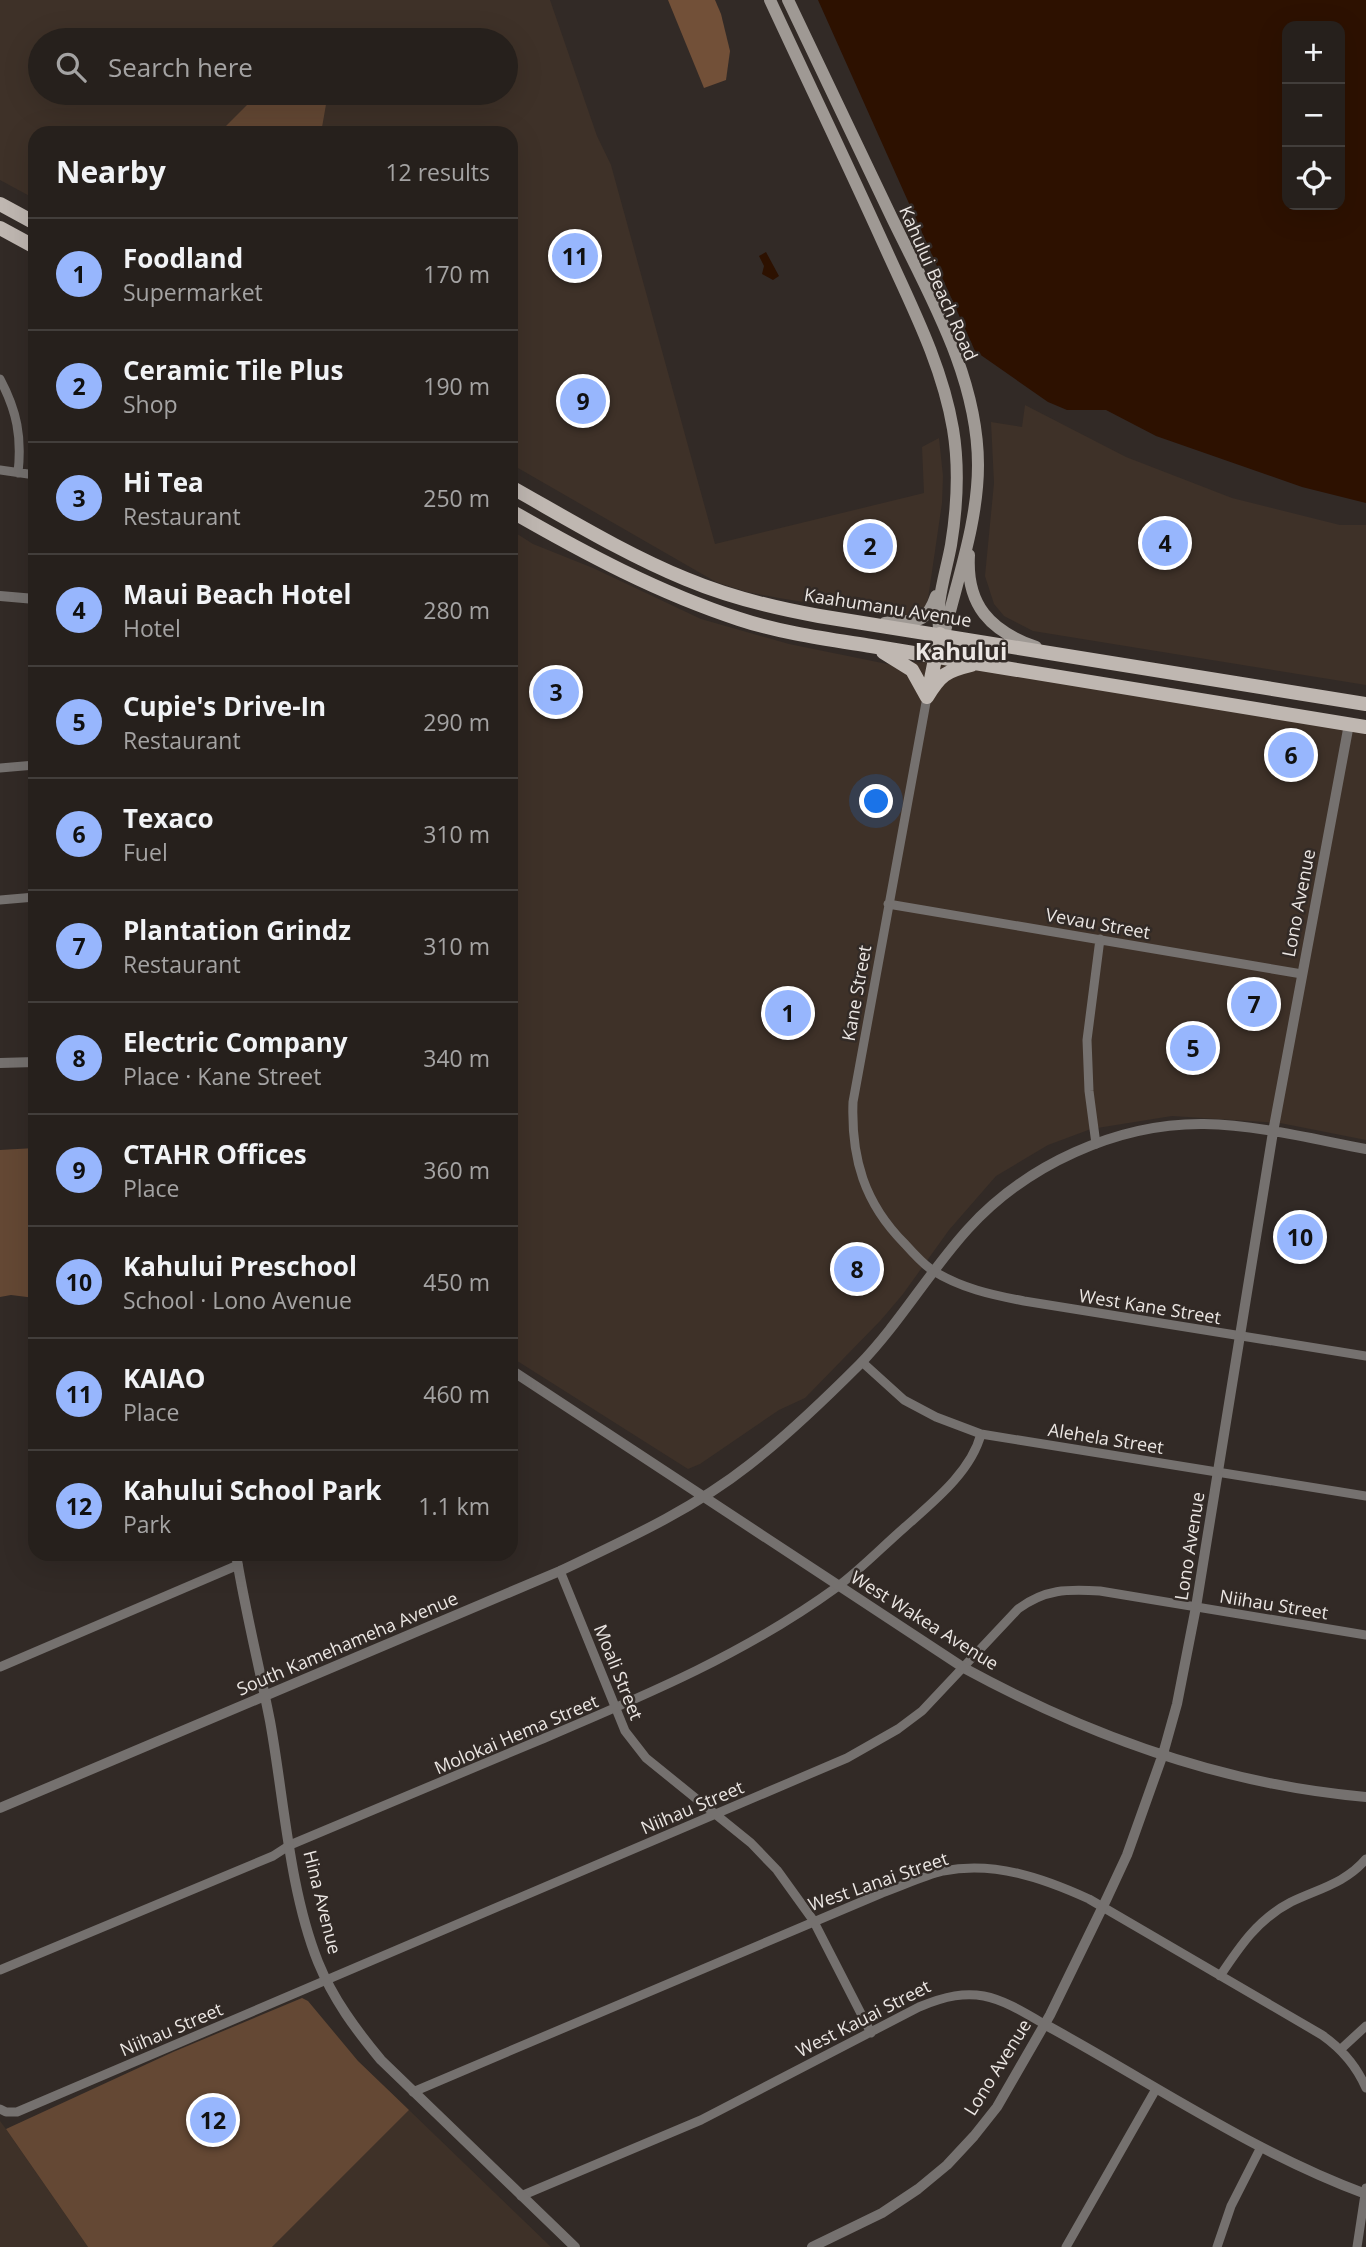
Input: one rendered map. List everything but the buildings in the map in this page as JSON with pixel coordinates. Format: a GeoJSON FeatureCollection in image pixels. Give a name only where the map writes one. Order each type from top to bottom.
{"type":"FeatureCollection","features":[{"type":"Feature","properties":{"kind":"main road","name":"Kahului Beach Road"},"geometry":{"type":"LineString","coordinates":[[770,0],[932,352],[948,404],[955,446],[955,495],[938,619],[940,634]]}},
{"type":"Feature","properties":{"kind":"main road","name":"Kahului Beach Road"},"geometry":{"type":"LineString","coordinates":[[788,0],[952,347],[970,402],[977,444],[977,493],[944,631],[940,634]]}},
{"type":"Feature","properties":{"kind":"main road"},"geometry":{"type":"LineString","coordinates":[[808,81],[824,76]]}},
{"type":"Feature","properties":{"kind":"main road"},"geometry":{"type":"LineString","coordinates":[[0,204],[28,219]]}},
{"type":"Feature","properties":{"kind":"main road"},"geometry":{"type":"LineString","coordinates":[[0,228],[28,243]]}},
{"type":"Feature","properties":{"kind":"main road"},"geometry":{"type":"LineString","coordinates":[[955,446],[977,444]]}},
{"type":"Feature","properties":{"kind":"main road","name":"Kaahumanu Avenue"},"geometry":{"type":"LineString","coordinates":[[518,492],[687,580],[759,604],[1359,703]]}},
{"type":"Feature","properties":{"kind":"main road"},"geometry":{"type":"LineString","coordinates":[[518,509],[528,497]]}},
{"type":"Feature","properties":{"kind":"main road"},"geometry":{"type":"LineString","coordinates":[[518,515],[680,599],[742,621],[805,635],[1366,727]]}},
{"type":"Feature","properties":{"kind":"main road"},"geometry":{"type":"LineString","coordinates":[[972,522],[968,572],[980,609],[987,619],[1007,635],[1049,652]]}},
{"type":"Feature","properties":{"kind":"main road"},"geometry":{"type":"LineString","coordinates":[[879,625],[912,622],[924,618],[932,607],[947,566]]}},
{"type":"Feature","properties":{"kind":"main road"},"geometry":{"type":"LineString","coordinates":[[927,697],[940,634]]}},
{"type":"Feature","properties":{"kind":"main road"},"geometry":{"type":"LineString","coordinates":[[871,646],[912,670],[927,697]]}},
{"type":"Feature","properties":{"kind":"main road"},"geometry":{"type":"LineString","coordinates":[[927,697],[945,673],[979,663]]}},
{"type":"Feature","properties":{"kind":"main road"},"geometry":{"type":"LineString","coordinates":[[1147,691],[1151,668]]}},
{"type":"Feature","properties":{"kind":"main road"},"geometry":{"type":"LineString","coordinates":[[1349,724],[1359,703]]}},
{"type":"Feature","properties":{"kind":"street"},"geometry":{"type":"LineString","coordinates":[[0,379],[13,408],[19,431],[21,446],[18,473]]}},
{"type":"Feature","properties":{"kind":"street"},"geometry":{"type":"LineString","coordinates":[[0,470],[28,474]]}},
{"type":"Feature","properties":{"kind":"street"},"geometry":{"type":"LineString","coordinates":[[0,596],[28,598]]}},
{"type":"Feature","properties":{"kind":"street","name":"Kane Street"},"geometry":{"type":"LineString","coordinates":[[927,697],[855,1086],[852,1118],[854,1144],[864,1185],[877,1212],[900,1240],[933,1270]]}},
{"type":"Feature","properties":{"kind":"street","name":"Lono Avenue"},"geometry":{"type":"LineString","coordinates":[[811,2247],[883,2213],[947,2165],[974,2136],[997,2107],[1044,2024],[1127,1856],[1163,1754],[1177,1704],[1219,1471],[1273,1132],[1349,724]]}},
{"type":"Feature","properties":{"kind":"street"},"geometry":{"type":"LineString","coordinates":[[0,768],[28,766]]}},
{"type":"Feature","properties":{"kind":"street"},"geometry":{"type":"LineString","coordinates":[[0,900],[28,898]]}},
{"type":"Feature","properties":{"kind":"street","name":"Vevau Street"},"geometry":{"type":"LineString","coordinates":[[888,904],[1302,974]]}},
{"type":"Feature","properties":{"kind":"street"},"geometry":{"type":"LineString","coordinates":[[1096,1144],[1089,1091],[1087,1040],[1100,939]]}},
{"type":"Feature","properties":{"kind":"street"},"geometry":{"type":"LineString","coordinates":[[0,1063],[28,1062]]}},
{"type":"Feature","properties":{"kind":"street","name":"South Kamehameha Avenue"},"geometry":{"type":"LineString","coordinates":[[0,1808],[560,1571],[641,1532],[702,1496],[749,1465],[826,1398],[883,1338],[933,1270],[989,1206],[1041,1170],[1096,1144],[1134,1132],[1170,1125],[1204,1124],[1273,1132],[1366,1149]]}},
{"type":"Feature","properties":{"kind":"street","name":"West Kane Street"},"geometry":{"type":"LineString","coordinates":[[933,1270],[966,1287],[1009,1298],[1366,1356]]}},
{"type":"Feature","properties":{"kind":"street","name":"Alehela Street"},"geometry":{"type":"LineString","coordinates":[[862,1362],[904,1400],[936,1417],[981,1434],[1366,1496]]}},
{"type":"Feature","properties":{"kind":"street","name":"West Wakea Avenue"},"geometry":{"type":"LineString","coordinates":[[518,1375],[964,1668],[1023,1700],[1163,1754],[1244,1779],[1301,1790],[1366,1797]]}},
{"type":"Feature","properties":{"kind":"street","name":"Molokai Hema Street"},"geometry":{"type":"LineString","coordinates":[[0,1970],[273,1856],[290,1845],[618,1709],[707,1667],[838,1586],[921,1513],[961,1473],[981,1434]]}},
{"type":"Feature","properties":{"kind":"street"},"geometry":{"type":"LineString","coordinates":[[0,1667],[235,1561]]}},
{"type":"Feature","properties":{"kind":"street","name":"Hina Avenue"},"geometry":{"type":"LineString","coordinates":[[237,1561],[308,1932],[327,1980],[358,2033],[413,2092],[575,2247]]}},
{"type":"Feature","properties":{"kind":"street","name":"Moali Street"},"geometry":{"type":"LineString","coordinates":[[560,1571],[625,1731],[646,1758],[751,1843],[778,1870],[813,1920],[871,2033]]}},
{"type":"Feature","properties":{"kind":"street","name":"Niihau Street"},"geometry":{"type":"LineString","coordinates":[[0,2109],[12,2113],[512,1903],[847,1758],[877,1742],[922,1711],[1018,1609],[1029,1601],[1057,1590],[1100,1591],[1366,1635]]}},
{"type":"Feature","properties":{"kind":"street"},"geometry":{"type":"LineString","coordinates":[[1220,1976],[1243,1942],[1267,1918],[1290,1902],[1352,1874],[1366,1859]]}},
{"type":"Feature","properties":{"kind":"street","name":"West Lanai Street"},"geometry":{"type":"LineString","coordinates":[[413,2092],[813,1920],[942,1871],[962,1869],[995,1868],[1059,1885],[1322,2035],[1341,2049]]}},
{"type":"Feature","properties":{"kind":"street","name":"West Kauai Street"},"geometry":{"type":"LineString","coordinates":[[522,2196],[701,2120],[919,2007],[947,1996],[968,1993],[1008,2004],[1261,2147],[1314,2173],[1366,2192]]}},
{"type":"Feature","properties":{"kind":"street"},"geometry":{"type":"LineString","coordinates":[[1366,2026],[1341,2049],[1356,2068],[1366,2088]]}},
{"type":"Feature","properties":{"kind":"street"},"geometry":{"type":"LineString","coordinates":[[1066,2247],[1156,2089]]}},
{"type":"Feature","properties":{"kind":"street"},"geometry":{"type":"LineString","coordinates":[[1216,2247],[1231,2206],[1261,2147]]}},
{"type":"Feature","properties":{"kind":"street"},"geometry":{"type":"LineString","coordinates":[[1356,2247],[1366,2192]]}},
{"type":"Feature","properties":{"kind":"shaded area"},"geometry":{"type":"Polygon","coordinates":[[[0,0],[550,0],[597,136],[611,165],[715,544],[924,493],[922,447],[939,438],[943,476],[942,503],[928,599],[924,609],[918,615],[907,619],[747,592],[716,582],[518,468],[518,126],[28,126],[28,195],[0,180],[0,0]]]}},
{"type":"Feature","properties":{"kind":"shaded area"},"geometry":{"type":"Polygon","coordinates":[[[668,0],[715,0],[730,51],[726,80],[704,88],[668,0]]]}},
{"type":"Feature","properties":{"kind":"shaded area"},"geometry":{"type":"Polygon","coordinates":[[[818,0],[1366,0],[1366,503],[1302,487],[1156,436],[1106,410],[1067,410],[1048,402],[975,351],[818,0]]]}},
{"type":"Feature","properties":{"kind":"shaded area"},"geometry":{"type":"Polygon","coordinates":[[[247,105],[326,105],[322,126],[226,126],[247,105]]]}},
{"type":"Feature","properties":{"kind":"shaded area"},"geometry":{"type":"Polygon","coordinates":[[[766,252],[779,276],[773,280],[762,274],[764,266],[759,256],[766,252]]]}},
{"type":"Feature","properties":{"kind":"shaded area"},"geometry":{"type":"Polygon","coordinates":[[[1025,405],[1126,457],[1232,498],[1340,525],[1366,525],[1366,685],[1033,631],[1004,616],[994,604],[985,576],[994,483],[991,422],[1022,427],[1025,405]]]}},
{"type":"Feature","properties":{"kind":"shaded area"},"geometry":{"type":"Polygon","coordinates":[[[518,534],[533,544],[593,568],[701,619],[789,644],[897,666],[936,657],[1366,727],[1366,1140],[1280,1123],[1172,1116],[1091,1129],[1048,1145],[996,1176],[949,1230],[881,1320],[805,1398],[779,1410],[700,1464],[688,1469],[518,1361],[518,534]]]}},
{"type":"Feature","properties":{"kind":"shaded area"},"geometry":{"type":"Polygon","coordinates":[[[28,1148],[28,1297],[0,1297],[0,1150],[28,1148]]]}},
{"type":"Feature","properties":{"kind":"shaded area"},"geometry":{"type":"Polygon","coordinates":[[[302,1998],[308,2001],[358,2061],[409,2110],[272,2247],[88,2247],[6,2129],[173,2052],[302,1998]]]}},
{"type":"Feature","properties":{"kind":"shaded area"},"geometry":{"type":"Polygon","coordinates":[[[409,2110],[551,2247],[272,2247],[409,2110]]]}},
{"type":"Feature","properties":{"kind":"shaded area"},"geometry":{"type":"Polygon","coordinates":[[[0,2121],[6,2129],[88,2247],[0,2247],[0,2121]]]}},
{"type":"Feature","properties":{"kind":"place","name":"KAIAO"},"geometry":{"type":"Point","coordinates":[575,256]}},
{"type":"Feature","properties":{"kind":"place","name":"CTAHR Offices"},"geometry":{"type":"Point","coordinates":[583,401]}},
{"type":"Feature","properties":{"kind":"place","name":"Maui Beach Hotel"},"geometry":{"type":"Point","coordinates":[1165,543]}},
{"type":"Feature","properties":{"kind":"place","name":"Ceramic Tile Plus"},"geometry":{"type":"Point","coordinates":[870,546]}},
{"type":"Feature","properties":{"kind":"place","name":"Hi Tea"},"geometry":{"type":"Point","coordinates":[556,692]}},
{"type":"Feature","properties":{"kind":"place","name":"Texaco"},"geometry":{"type":"Point","coordinates":[1291,755]}},
{"type":"Feature","properties":{"kind":"place","name":"Plantation Grindz"},"geometry":{"type":"Point","coordinates":[1254,1004]}},
{"type":"Feature","properties":{"kind":"place","name":"Foodland"},"geometry":{"type":"Point","coordinates":[788,1013]}},
{"type":"Feature","properties":{"kind":"place","name":"Cupie's Drive-In"},"geometry":{"type":"Point","coordinates":[1193,1048]}},
{"type":"Feature","properties":{"kind":"place","name":"Kahului Preschool"},"geometry":{"type":"Point","coordinates":[1300,1237]}},
{"type":"Feature","properties":{"kind":"place","name":"Electric Company"},"geometry":{"type":"Point","coordinates":[857,1269]}},
{"type":"Feature","properties":{"kind":"place","name":"Kahului School Park"},"geometry":{"type":"Point","coordinates":[213,2120]}},
{"type":"Feature","properties":{"kind":"district","name":"Kahului"},"geometry":{"type":"Point","coordinates":[961,650]}}]}
